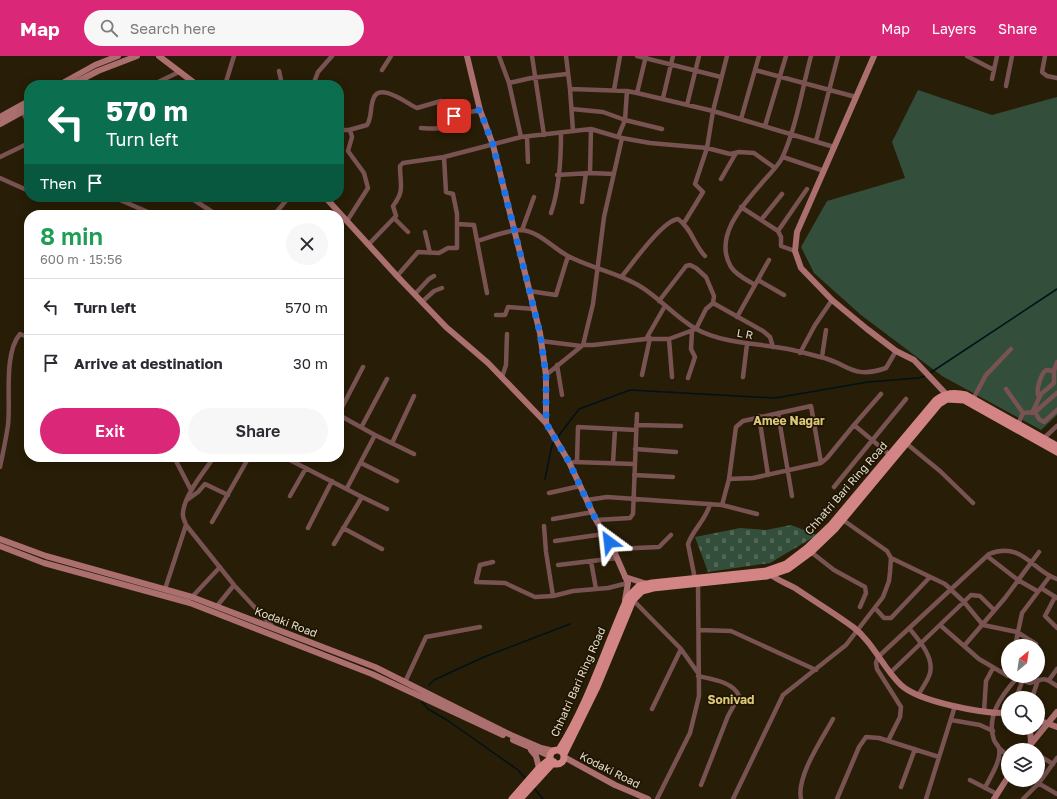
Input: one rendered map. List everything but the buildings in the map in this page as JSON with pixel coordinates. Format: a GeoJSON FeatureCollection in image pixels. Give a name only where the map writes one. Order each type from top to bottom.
{"type":"FeatureCollection","features":[{"type":"Feature","properties":{"kind":"main road"},"geometry":{"type":"LineString","coordinates":[[946,394],[957,393],[973,399],[1057,446]]}},
{"type":"Feature","properties":{"kind":"main road","name":"Chhatri Bari Ring Road"},"geometry":{"type":"LineString","coordinates":[[768,573],[786,564],[807,548],[831,525],[936,400],[946,394]]}},
{"type":"Feature","properties":{"kind":"main road","name":"Chhatri Bari Ring Road"},"geometry":{"type":"LineString","coordinates":[[520,799],[557,756],[597,687],[633,600],[642,591],[653,588],[788,569],[811,552],[843,520],[939,404],[947,399],[957,398],[964,400],[1057,452]]}},
{"type":"Feature","properties":{"kind":"main road","name":"Chhatri Bari Ring Road"},"geometry":{"type":"LineString","coordinates":[[512,799],[539,768],[557,756],[591,685],[628,597],[639,586],[647,584],[696,582]]}},
{"type":"Feature","properties":{"kind":"street"},"geometry":{"type":"LineString","coordinates":[[68,80],[95,65],[118,56]]}},
{"type":"Feature","properties":{"kind":"street"},"geometry":{"type":"LineString","coordinates":[[85,80],[98,71],[137,56]]}},
{"type":"Feature","properties":{"kind":"street"},"geometry":{"type":"LineString","coordinates":[[159,56],[189,80]]}},
{"type":"Feature","properties":{"kind":"street"},"geometry":{"type":"LineString","coordinates":[[227,80],[234,56]]}},
{"type":"Feature","properties":{"kind":"street"},"geometry":{"type":"LineString","coordinates":[[315,80],[318,72],[332,56]]}},
{"type":"Feature","properties":{"kind":"street"},"geometry":{"type":"LineString","coordinates":[[382,70],[391,56]]}},
{"type":"Feature","properties":{"kind":"street"},"geometry":{"type":"LineString","coordinates":[[467,56],[480,110],[493,145],[541,341],[546,375],[546,423]]}},
{"type":"Feature","properties":{"kind":"street"},"geometry":{"type":"LineString","coordinates":[[500,56],[524,137],[528,162]]}},
{"type":"Feature","properties":{"kind":"street"},"geometry":{"type":"LineString","coordinates":[[532,56],[544,135]]}},
{"type":"Feature","properties":{"kind":"street"},"geometry":{"type":"LineString","coordinates":[[566,56],[573,131]]}},
{"type":"Feature","properties":{"kind":"street"},"geometry":{"type":"LineString","coordinates":[[614,90],[620,56]]}},
{"type":"Feature","properties":{"kind":"street"},"geometry":{"type":"LineString","coordinates":[[637,56],[721,77]]}},
{"type":"Feature","properties":{"kind":"street"},"geometry":{"type":"LineString","coordinates":[[663,98],[673,56]]}},
{"type":"Feature","properties":{"kind":"street"},"geometry":{"type":"LineString","coordinates":[[687,105],[699,56]]}},
{"type":"Feature","properties":{"kind":"street"},"geometry":{"type":"LineString","coordinates":[[684,223],[703,192],[695,184],[707,148],[713,111],[727,56]]}},
{"type":"Feature","properties":{"kind":"street"},"geometry":{"type":"LineString","coordinates":[[741,119],[759,56]]}},
{"type":"Feature","properties":{"kind":"street"},"geometry":{"type":"LineString","coordinates":[[765,126],[781,77],[786,56]]}},
{"type":"Feature","properties":{"kind":"street"},"geometry":{"type":"LineString","coordinates":[[755,285],[731,267],[727,255],[728,230],[741,206],[783,157],[791,134],[811,56]]}},
{"type":"Feature","properties":{"kind":"street"},"geometry":{"type":"LineString","coordinates":[[816,141],[828,89],[838,56]]}},
{"type":"Feature","properties":{"kind":"street"},"geometry":{"type":"LineString","coordinates":[[874,56],[797,232],[795,251],[801,268],[832,300],[866,329],[896,350],[914,360],[946,394]]}},
{"type":"Feature","properties":{"kind":"street"},"geometry":{"type":"LineString","coordinates":[[967,56],[994,70]]}},
{"type":"Feature","properties":{"kind":"street"},"geometry":{"type":"LineString","coordinates":[[992,79],[997,56]]}},
{"type":"Feature","properties":{"kind":"street"},"geometry":{"type":"LineString","coordinates":[[1006,86],[1012,56]]}},
{"type":"Feature","properties":{"kind":"street"},"geometry":{"type":"LineString","coordinates":[[1044,56],[1042,72],[1047,76],[1057,78]]}},
{"type":"Feature","properties":{"kind":"street"},"geometry":{"type":"LineString","coordinates":[[637,93],[645,57]]}},
{"type":"Feature","properties":{"kind":"street"},"geometry":{"type":"LineString","coordinates":[[755,70],[856,97]]}},
{"type":"Feature","properties":{"kind":"street"},"geometry":{"type":"LineString","coordinates":[[279,71],[281,80]]}},
{"type":"Feature","properties":{"kind":"street"},"geometry":{"type":"LineString","coordinates":[[162,80],[179,72]]}},
{"type":"Feature","properties":{"kind":"street"},"geometry":{"type":"LineString","coordinates":[[509,83],[568,74]]}},
{"type":"Feature","properties":{"kind":"street"},"geometry":{"type":"LineString","coordinates":[[570,89],[627,91],[663,98],[741,119],[834,147]]}},
{"type":"Feature","properties":{"kind":"street"},"geometry":{"type":"LineString","coordinates":[[546,375],[582,346],[592,304],[604,217],[625,120],[627,91]]}},
{"type":"Feature","properties":{"kind":"street"},"geometry":{"type":"LineString","coordinates":[[344,130],[350,130],[367,125],[370,119],[373,99],[377,94],[382,93],[398,97],[417,108],[441,101],[446,104],[451,116],[480,110]]}},
{"type":"Feature","properties":{"kind":"street"},"geometry":{"type":"LineString","coordinates":[[0,118],[24,104]]}},
{"type":"Feature","properties":{"kind":"street"},"geometry":{"type":"LineString","coordinates":[[572,109],[603,112],[625,120],[662,129]]}},
{"type":"Feature","properties":{"kind":"street"},"geometry":{"type":"LineString","coordinates":[[0,124],[23,112]]}},
{"type":"Feature","properties":{"kind":"street"},"geometry":{"type":"LineString","coordinates":[[421,128],[438,129],[454,122],[454,116]]}},
{"type":"Feature","properties":{"kind":"street"},"geometry":{"type":"LineString","coordinates":[[582,202],[588,173],[590,129]]}},
{"type":"Feature","properties":{"kind":"street"},"geometry":{"type":"LineString","coordinates":[[368,245],[396,214],[393,206],[400,199],[402,193],[401,164],[444,156],[524,137],[590,129],[620,138],[650,143],[707,148],[730,154],[754,153],[775,168]]}},
{"type":"Feature","properties":{"kind":"street"},"geometry":{"type":"LineString","coordinates":[[347,221],[368,188],[364,173],[348,151],[352,138],[350,130]]}},
{"type":"Feature","properties":{"kind":"street"},"geometry":{"type":"LineString","coordinates":[[551,213],[555,200],[557,174],[561,157],[561,133]]}},
{"type":"Feature","properties":{"kind":"street"},"geometry":{"type":"LineString","coordinates":[[0,157],[24,145]]}},
{"type":"Feature","properties":{"kind":"street"},"geometry":{"type":"LineString","coordinates":[[721,179],[736,153]]}},
{"type":"Feature","properties":{"kind":"street"},"geometry":{"type":"LineString","coordinates":[[397,276],[415,254],[440,253],[448,248],[457,248],[457,224],[453,194],[446,192],[444,156]]}},
{"type":"Feature","properties":{"kind":"street"},"geometry":{"type":"LineString","coordinates":[[783,157],[824,171]]}},
{"type":"Feature","properties":{"kind":"street"},"geometry":{"type":"LineString","coordinates":[[557,174],[614,174]]}},
{"type":"Feature","properties":{"kind":"street"},"geometry":{"type":"LineString","coordinates":[[0,178],[24,189]]}},
{"type":"Feature","properties":{"kind":"street"},"geometry":{"type":"LineString","coordinates":[[778,231],[807,189]]}},
{"type":"Feature","properties":{"kind":"street"},"geometry":{"type":"LineString","coordinates":[[762,220],[782,194]]}},
{"type":"Feature","properties":{"kind":"street"},"geometry":{"type":"LineString","coordinates":[[477,241],[522,230],[534,197]]}},
{"type":"Feature","properties":{"kind":"street"},"geometry":{"type":"LineString","coordinates":[[125,202],[143,210]]}},
{"type":"Feature","properties":{"kind":"street"},"geometry":{"type":"LineString","coordinates":[[197,202],[209,210]]}},
{"type":"Feature","properties":{"kind":"street"},"geometry":{"type":"LineString","coordinates":[[278,210],[284,202]]}},
{"type":"Feature","properties":{"kind":"street"},"geometry":{"type":"LineString","coordinates":[[330,202],[337,210]]}},
{"type":"Feature","properties":{"kind":"street"},"geometry":{"type":"LineString","coordinates":[[741,206],[778,231],[781,237],[781,246],[795,251]]}},
{"type":"Feature","properties":{"kind":"street"},"geometry":{"type":"LineString","coordinates":[[344,218],[446,327],[502,377],[546,423],[569,462],[596,520],[613,549],[626,580],[628,590],[620,615]]}},
{"type":"Feature","properties":{"kind":"street"},"geometry":{"type":"LineString","coordinates":[[394,218],[408,232]]}},
{"type":"Feature","properties":{"kind":"street"},"geometry":{"type":"LineString","coordinates":[[622,276],[656,234],[678,219],[684,223],[699,249],[705,256]]}},
{"type":"Feature","properties":{"kind":"street"},"geometry":{"type":"LineString","coordinates":[[457,224],[474,225],[488,293]]}},
{"type":"Feature","properties":{"kind":"street","name":"L R"},"geometry":{"type":"LineString","coordinates":[[522,230],[534,234],[568,256],[596,269],[622,276],[640,286],[694,330],[738,343],[773,347],[822,357],[858,373],[873,372],[886,368],[896,350]]}},
{"type":"Feature","properties":{"kind":"street"},"geometry":{"type":"LineString","coordinates":[[425,232],[430,253]]}},
{"type":"Feature","properties":{"kind":"street"},"geometry":{"type":"LineString","coordinates":[[529,291],[556,295],[568,256]]}},
{"type":"Feature","properties":{"kind":"street"},"geometry":{"type":"LineString","coordinates":[[737,317],[769,260]]}},
{"type":"Feature","properties":{"kind":"street"},"geometry":{"type":"LineString","coordinates":[[659,301],[686,266],[690,265],[696,268],[706,278],[714,296],[713,303],[706,309],[694,330],[691,349],[695,356],[688,378]]}},
{"type":"Feature","properties":{"kind":"street"},"geometry":{"type":"LineString","coordinates":[[415,294],[429,279],[434,276]]}},
{"type":"Feature","properties":{"kind":"street"},"geometry":{"type":"LineString","coordinates":[[758,280],[784,295]]}},
{"type":"Feature","properties":{"kind":"street"},"geometry":{"type":"LineString","coordinates":[[422,302],[434,291],[442,288]]}},
{"type":"Feature","properties":{"kind":"street"},"geometry":{"type":"LineString","coordinates":[[800,353],[815,325],[832,300]]}},
{"type":"Feature","properties":{"kind":"street"},"geometry":{"type":"LineString","coordinates":[[713,303],[770,337],[773,347]]}},
{"type":"Feature","properties":{"kind":"street"},"geometry":{"type":"LineString","coordinates":[[642,375],[648,338],[665,306]]}},
{"type":"Feature","properties":{"kind":"street"},"geometry":{"type":"LineString","coordinates":[[496,315],[505,315],[508,308],[534,309]]}},
{"type":"Feature","properties":{"kind":"street"},"geometry":{"type":"LineString","coordinates":[[541,341],[582,346],[648,338],[669,339],[694,330]]}},
{"type":"Feature","properties":{"kind":"street"},"geometry":{"type":"LineString","coordinates":[[822,357],[826,330]]}},
{"type":"Feature","properties":{"kind":"street"},"geometry":{"type":"LineString","coordinates":[[0,467],[8,424],[8,375],[13,350],[20,334],[24,336]]}},
{"type":"Feature","properties":{"kind":"street"},"geometry":{"type":"LineString","coordinates":[[502,377],[506,365],[507,334]]}},
{"type":"Feature","properties":{"kind":"street"},"geometry":{"type":"LineString","coordinates":[[669,339],[672,377]]}},
{"type":"Feature","properties":{"kind":"street"},"geometry":{"type":"LineString","coordinates":[[743,376],[747,344]]}},
{"type":"Feature","properties":{"kind":"street"},"geometry":{"type":"LineString","coordinates":[[973,399],[986,375],[1011,349]]}},
{"type":"Feature","properties":{"kind":"street"},"geometry":{"type":"LineString","coordinates":[[1034,413],[1039,397],[1044,390],[1053,385],[1055,378],[1054,371],[1057,362]]}},
{"type":"Feature","properties":{"kind":"street"},"geometry":{"type":"LineString","coordinates":[[557,365],[562,395]]}},
{"type":"Feature","properties":{"kind":"street"},"geometry":{"type":"LineString","coordinates":[[344,404],[363,367]]}},
{"type":"Feature","properties":{"kind":"street"},"geometry":{"type":"LineString","coordinates":[[1039,397],[1037,389],[1043,373],[1046,370],[1054,371]]}},
{"type":"Feature","properties":{"kind":"street"},"geometry":{"type":"LineString","coordinates":[[362,426],[386,379]]}},
{"type":"Feature","properties":{"kind":"street"},"geometry":{"type":"LineString","coordinates":[[1006,389],[1023,413]]}},
{"type":"Feature","properties":{"kind":"street"},"geometry":{"type":"LineString","coordinates":[[1023,413],[1034,413],[1057,393]]}},
{"type":"Feature","properties":{"kind":"street"},"geometry":{"type":"LineString","coordinates":[[729,479],[753,478],[821,463],[827,458],[881,394]]}},
{"type":"Feature","properties":{"kind":"street"},"geometry":{"type":"LineString","coordinates":[[392,443],[414,396]]}},
{"type":"Feature","properties":{"kind":"street"},"geometry":{"type":"LineString","coordinates":[[834,487],[906,399]]}},
{"type":"Feature","properties":{"kind":"street"},"geometry":{"type":"LineString","coordinates":[[722,505],[729,479],[736,427],[743,421],[759,416],[809,406],[812,407],[821,463]]}},
{"type":"Feature","properties":{"kind":"street"},"geometry":{"type":"LineString","coordinates":[[1034,413],[1039,420],[1044,422],[1057,410]]}},
{"type":"Feature","properties":{"kind":"street"},"geometry":{"type":"LineString","coordinates":[[778,413],[792,496]]}},
{"type":"Feature","properties":{"kind":"street"},"geometry":{"type":"LineString","coordinates":[[1018,424],[1023,413]]}},
{"type":"Feature","properties":{"kind":"street"},"geometry":{"type":"LineString","coordinates":[[596,520],[632,517],[637,414]]}},
{"type":"Feature","properties":{"kind":"street"},"geometry":{"type":"LineString","coordinates":[[759,416],[768,475]]}},
{"type":"Feature","properties":{"kind":"street"},"geometry":{"type":"LineString","coordinates":[[344,417],[414,454]]}},
{"type":"Feature","properties":{"kind":"street"},"geometry":{"type":"LineString","coordinates":[[854,425],[890,455]]}},
{"type":"Feature","properties":{"kind":"street"},"geometry":{"type":"LineString","coordinates":[[577,461],[578,427],[615,429],[681,426]]}},
{"type":"Feature","properties":{"kind":"street"},"geometry":{"type":"LineString","coordinates":[[1044,438],[1057,426]]}},
{"type":"Feature","properties":{"kind":"street"},"geometry":{"type":"LineString","coordinates":[[613,463],[615,429]]}},
{"type":"Feature","properties":{"kind":"street"},"geometry":{"type":"LineString","coordinates":[[347,488],[376,435]]}},
{"type":"Feature","properties":{"kind":"street"},"geometry":{"type":"LineString","coordinates":[[906,444],[940,471],[973,503]]}},
{"type":"Feature","properties":{"kind":"street"},"geometry":{"type":"LineString","coordinates":[[635,449],[676,452]]}},
{"type":"Feature","properties":{"kind":"street"},"geometry":{"type":"LineString","coordinates":[[569,462],[577,461],[634,464]]}},
{"type":"Feature","properties":{"kind":"street"},"geometry":{"type":"LineString","coordinates":[[177,462],[191,490]]}},
{"type":"Feature","properties":{"kind":"street"},"geometry":{"type":"LineString","coordinates":[[211,462],[191,490],[182,516],[186,525],[234,585],[274,629]]}},
{"type":"Feature","properties":{"kind":"street"},"geometry":{"type":"LineString","coordinates":[[212,522],[246,462]]}},
{"type":"Feature","properties":{"kind":"street"},"geometry":{"type":"LineString","coordinates":[[298,462],[306,468],[387,509]]}},
{"type":"Feature","properties":{"kind":"street"},"geometry":{"type":"LineString","coordinates":[[361,463],[397,481]]}},
{"type":"Feature","properties":{"kind":"street"},"geometry":{"type":"LineString","coordinates":[[290,496],[306,468]]}},
{"type":"Feature","properties":{"kind":"street"},"geometry":{"type":"LineString","coordinates":[[634,475],[673,476]]}},
{"type":"Feature","properties":{"kind":"street"},"geometry":{"type":"LineString","coordinates":[[308,528],[332,481]]}},
{"type":"Feature","properties":{"kind":"street"},"geometry":{"type":"LineString","coordinates":[[187,500],[198,492],[205,484],[228,495]]}},
{"type":"Feature","properties":{"kind":"street"},"geometry":{"type":"LineString","coordinates":[[549,493],[580,486]]}},
{"type":"Feature","properties":{"kind":"street"},"geometry":{"type":"LineString","coordinates":[[334,544],[362,497]]}},
{"type":"Feature","properties":{"kind":"street"},"geometry":{"type":"LineString","coordinates":[[587,500],[602,497],[710,504],[722,505],[757,514]]}},
{"type":"Feature","properties":{"kind":"street"},"geometry":{"type":"LineString","coordinates":[[657,799],[690,732],[699,696],[699,630],[696,582],[688,544],[707,515],[710,504]]}},
{"type":"Feature","properties":{"kind":"street"},"geometry":{"type":"LineString","coordinates":[[553,520],[593,512]]}},
{"type":"Feature","properties":{"kind":"street"},"geometry":{"type":"LineString","coordinates":[[733,799],[783,695],[846,645],[875,608],[889,581],[891,558],[888,551],[882,545],[843,520]]}},
{"type":"Feature","properties":{"kind":"street"},"geometry":{"type":"LineString","coordinates":[[165,589],[186,525]]}},
{"type":"Feature","properties":{"kind":"street"},"geometry":{"type":"LineString","coordinates":[[544,526],[546,552],[553,596]]}},
{"type":"Feature","properties":{"kind":"street"},"geometry":{"type":"LineString","coordinates":[[343,528],[382,549]]}},
{"type":"Feature","properties":{"kind":"street"},"geometry":{"type":"LineString","coordinates":[[555,541],[604,534]]}},
{"type":"Feature","properties":{"kind":"street"},"geometry":{"type":"LineString","coordinates":[[613,549],[659,547],[671,535]]}},
{"type":"Feature","properties":{"kind":"street","name":"Kodaki Road"},"geometry":{"type":"LineString","coordinates":[[0,538],[46,556],[192,597],[375,668],[615,785],[648,799]]}},
{"type":"Feature","properties":{"kind":"street","name":"Kodaki Road"},"geometry":{"type":"LineString","coordinates":[[0,546],[44,563],[190,603],[372,674],[526,747],[557,756]]}},
{"type":"Feature","properties":{"kind":"street"},"geometry":{"type":"LineString","coordinates":[[811,552],[834,570],[865,587],[866,593],[860,607]]}},
{"type":"Feature","properties":{"kind":"street"},"geometry":{"type":"LineString","coordinates":[[888,740],[900,716],[901,707],[877,669],[876,663],[878,657],[987,556],[994,552],[1011,552],[1032,562],[1057,580]]}},
{"type":"Feature","properties":{"kind":"street"},"geometry":{"type":"LineString","coordinates":[[964,646],[983,625],[1039,552]]}},
{"type":"Feature","properties":{"kind":"street"},"geometry":{"type":"LineString","coordinates":[[987,556],[1018,580],[1056,597],[1046,616],[1057,628]]}},
{"type":"Feature","properties":{"kind":"street"},"geometry":{"type":"LineString","coordinates":[[558,565],[617,558]]}},
{"type":"Feature","properties":{"kind":"street"},"geometry":{"type":"LineString","coordinates":[[891,558],[951,589],[983,625],[1017,632],[1028,639]]}},
{"type":"Feature","properties":{"kind":"street"},"geometry":{"type":"LineString","coordinates":[[591,561],[596,589]]}},
{"type":"Feature","properties":{"kind":"street"},"geometry":{"type":"LineString","coordinates":[[493,562],[480,565],[476,582],[505,583],[535,597],[553,596],[573,591],[596,589],[626,580],[647,584]]}},
{"type":"Feature","properties":{"kind":"street"},"geometry":{"type":"LineString","coordinates":[[192,597],[220,567]]}},
{"type":"Feature","properties":{"kind":"street"},"geometry":{"type":"LineString","coordinates":[[768,573],[793,587],[857,631],[901,685],[918,696],[993,714],[1001,713]]}},
{"type":"Feature","properties":{"kind":"street"},"geometry":{"type":"LineString","coordinates":[[1016,639],[1022,613],[1050,576]]}},
{"type":"Feature","properties":{"kind":"street"},"geometry":{"type":"LineString","coordinates":[[875,608],[884,618],[891,618],[930,577]]}},
{"type":"Feature","properties":{"kind":"street"},"geometry":{"type":"LineString","coordinates":[[217,606],[234,585]]}},
{"type":"Feature","properties":{"kind":"street"},"geometry":{"type":"LineString","coordinates":[[890,673],[971,595],[978,595],[994,610]]}},
{"type":"Feature","properties":{"kind":"street"},"geometry":{"type":"LineString","coordinates":[[633,600],[681,649],[698,674],[731,686],[738,692],[739,696],[728,716],[701,785]]}},
{"type":"Feature","properties":{"kind":"street"},"geometry":{"type":"LineString","coordinates":[[940,625],[964,646],[1001,672]]}},
{"type":"Feature","properties":{"kind":"street"},"geometry":{"type":"LineString","coordinates":[[404,682],[426,637],[480,627]]}},
{"type":"Feature","properties":{"kind":"street"},"geometry":{"type":"LineString","coordinates":[[909,628],[927,654],[930,668],[930,674],[918,696]]}},
{"type":"Feature","properties":{"kind":"street"},"geometry":{"type":"LineString","coordinates":[[699,630],[731,631],[774,649],[816,670]]}},
{"type":"Feature","properties":{"kind":"street"},"geometry":{"type":"LineString","coordinates":[[652,709],[681,649]]}},
{"type":"Feature","properties":{"kind":"street"},"geometry":{"type":"LineString","coordinates":[[984,712],[986,681],[993,668]]}},
{"type":"Feature","properties":{"kind":"street"},"geometry":{"type":"LineString","coordinates":[[1049,680],[1057,669]]}},
{"type":"Feature","properties":{"kind":"street"},"geometry":{"type":"LineString","coordinates":[[1045,678],[1057,686]]}},
{"type":"Feature","properties":{"kind":"street"},"geometry":{"type":"LineString","coordinates":[[985,788],[997,762],[999,748],[994,740],[993,714],[1007,690],[1015,683]]}},
{"type":"Feature","properties":{"kind":"street"},"geometry":{"type":"LineString","coordinates":[[926,799],[955,706]]}},
{"type":"Feature","properties":{"kind":"street"},"geometry":{"type":"LineString","coordinates":[[1031,742],[1057,712]]}},
{"type":"Feature","properties":{"kind":"street"},"geometry":{"type":"LineString","coordinates":[[801,799],[800,787],[804,776],[832,719]]}},
{"type":"Feature","properties":{"kind":"street"},"geometry":{"type":"LineString","coordinates":[[951,720],[980,726],[993,731]]}},
{"type":"Feature","properties":{"kind":"street"},"geometry":{"type":"LineString","coordinates":[[1045,722],[1057,727]]}},
{"type":"Feature","properties":{"kind":"street"},"geometry":{"type":"LineString","coordinates":[[1030,735],[1031,742]]}},
{"type":"Feature","properties":{"kind":"street"},"geometry":{"type":"LineString","coordinates":[[837,799],[863,740],[869,736],[888,740],[939,757]]}},
{"type":"Feature","properties":{"kind":"street","name":"Kodaki Road"},"geometry":{"type":"LineString","coordinates":[[526,747],[536,756],[539,768]]}},
{"type":"Feature","properties":{"kind":"street"},"geometry":{"type":"LineString","coordinates":[[901,787],[916,749]]}},
{"type":"Feature","properties":{"kind":"street"},"geometry":{"type":"LineString","coordinates":[[1045,775],[1057,758]]}},
{"type":"Feature","properties":{"kind":"street"},"geometry":{"type":"LineString","coordinates":[[1045,759],[1053,764]]}},
{"type":"Feature","properties":{"kind":"street"},"geometry":{"type":"LineString","coordinates":[[970,780],[985,788],[995,796],[1001,787]]}},
{"type":"Feature","properties":{"kind":"street"},"geometry":{"type":"LineString","coordinates":[[1023,799],[1035,787]]}},
{"type":"Feature","properties":{"kind":"street"},"geometry":{"type":"LineString","coordinates":[[1045,787],[1057,794]]}},
{"type":"Feature","properties":{"kind":"green space"},"geometry":{"type":"Polygon","coordinates":[[[918,90],[992,115],[1057,97],[1057,415],[1041,430],[942,376],[861,315],[814,273],[801,247],[827,201],[905,178],[892,142],[918,90]]]}},
{"type":"Feature","properties":{"kind":"green space"},"geometry":{"type":"Polygon","coordinates":[[[791,525],[817,535],[770,563],[708,572],[695,537],[740,528],[766,530],[791,525]]]}},
{"type":"Feature","properties":{"kind":"waterway"},"geometry":{"type":"LineString","coordinates":[[930,373],[1057,289]]}},
{"type":"Feature","properties":{"kind":"waterway"},"geometry":{"type":"LineString","coordinates":[[557,438],[579,409],[630,390],[775,398],[868,382],[919,378],[925,376]]}},
{"type":"Feature","properties":{"kind":"waterway"},"geometry":{"type":"LineString","coordinates":[[545,479],[552,445],[555,442]]}},
{"type":"Feature","properties":{"kind":"waterway"},"geometry":{"type":"LineString","coordinates":[[429,685],[434,680],[484,657],[570,624]]}},
{"type":"Feature","properties":{"kind":"waterway"},"geometry":{"type":"LineString","coordinates":[[422,702],[428,709],[447,720],[518,770],[526,779]]}},
{"type":"Feature","properties":{"kind":"waterway"},"geometry":{"type":"LineString","coordinates":[[534,788],[543,799]]}},
{"type":"Feature","properties":{"kind":"district","name":"Amee Nagar"},"geometry":{"type":"Point","coordinates":[789,421]}},
{"type":"Feature","properties":{"kind":"district","name":"Sonivad"},"geometry":{"type":"Point","coordinates":[731,700]}},
{"type":"Feature","properties":{"kind":"route"},"geometry":{"type":"LineString","coordinates":[[454,116],[480,110],[493,145],[540,333],[546,375],[546,423],[569,462],[596,520],[609,542]]}}]}
